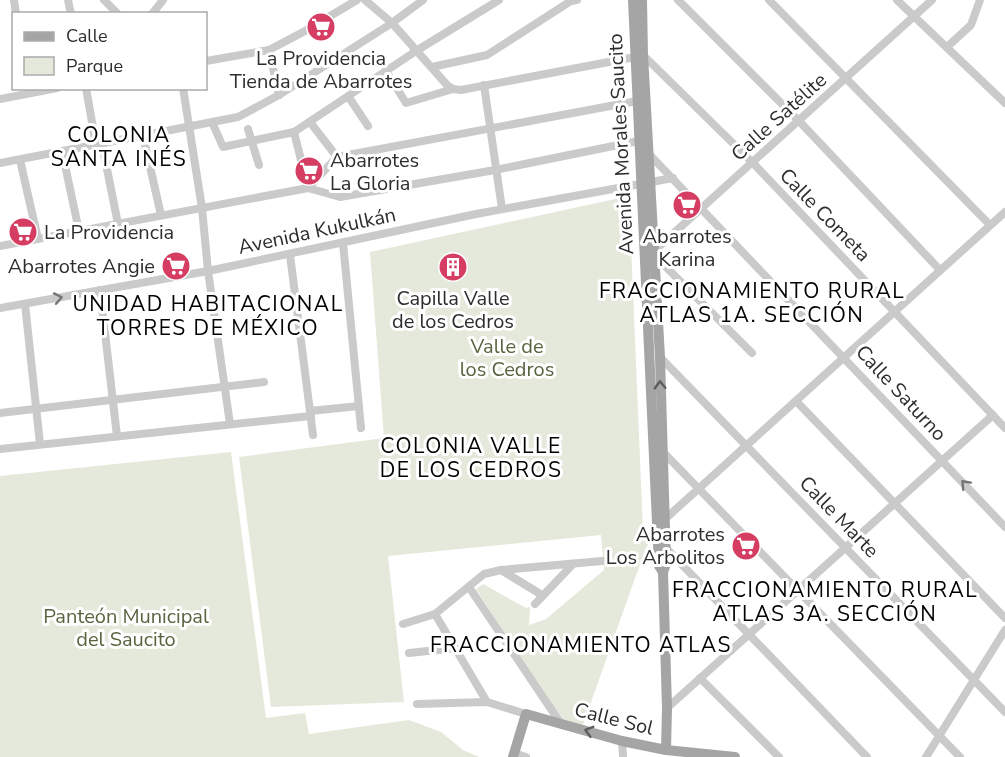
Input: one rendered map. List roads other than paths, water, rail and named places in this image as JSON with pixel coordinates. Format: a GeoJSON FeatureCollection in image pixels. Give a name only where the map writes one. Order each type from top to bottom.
{"type":"FeatureCollection","features":[{"type":"Feature","properties":{"kind":"main road","name":"Avenida Morales Saucito"},"geometry":{"type":"LineString","coordinates":[[633,0],[648,153],[645,182]]}},
{"type":"Feature","properties":{"kind":"main road","name":"Avenida Morales Saucito"},"geometry":{"type":"LineString","coordinates":[[642,0],[637,101],[638,141],[645,182],[660,357],[653,441],[659,566],[663,572]]}},
{"type":"Feature","properties":{"kind":"main road","name":"Avenida Morales Saucito"},"geometry":{"type":"LineString","coordinates":[[651,252],[648,346],[663,451],[666,548],[666,564],[663,572],[666,754]]}},
{"type":"Feature","properties":{"kind":"main road","name":"Calle Sol"},"geometry":{"type":"LineString","coordinates":[[526,714],[666,754],[735,757]]}},
{"type":"Feature","properties":{"kind":"main road"},"geometry":{"type":"LineString","coordinates":[[513,755],[526,714]]}},
{"type":"Feature","properties":{"kind":"street"},"geometry":{"type":"LineString","coordinates":[[104,0],[116,12]]}},
{"type":"Feature","properties":{"kind":"street"},"geometry":{"type":"LineString","coordinates":[[154,12],[164,0]]}},
{"type":"Feature","properties":{"kind":"street"},"geometry":{"type":"LineString","coordinates":[[207,61],[269,50],[357,0]]}},
{"type":"Feature","properties":{"kind":"street"},"geometry":{"type":"LineString","coordinates":[[365,0],[392,23],[453,89]]}},
{"type":"Feature","properties":{"kind":"street"},"geometry":{"type":"LineString","coordinates":[[0,163],[238,117],[279,95],[392,23],[423,0]]}},
{"type":"Feature","properties":{"kind":"street"},"geometry":{"type":"LineString","coordinates":[[212,122],[223,147],[294,132],[416,51],[499,0]]}},
{"type":"Feature","properties":{"kind":"street"},"geometry":{"type":"LineString","coordinates":[[432,67],[487,55],[570,0],[577,0]]}},
{"type":"Feature","properties":{"kind":"street"},"geometry":{"type":"LineString","coordinates":[[678,0],[799,121],[940,270]]}},
{"type":"Feature","properties":{"kind":"street"},"geometry":{"type":"LineString","coordinates":[[769,0],[990,225]]}},
{"type":"Feature","properties":{"kind":"street"},"geometry":{"type":"LineString","coordinates":[[897,0],[1005,103]]}},
{"type":"Feature","properties":{"kind":"street","name":"Calle Satélite"},"geometry":{"type":"LineString","coordinates":[[651,252],[753,163],[932,0]]}},
{"type":"Feature","properties":{"kind":"street"},"geometry":{"type":"LineString","coordinates":[[946,47],[971,25],[980,0]]}},
{"type":"Feature","properties":{"kind":"street"},"geometry":{"type":"LineString","coordinates":[[269,50],[279,95]]}},
{"type":"Feature","properties":{"kind":"street"},"geometry":{"type":"LineString","coordinates":[[386,71],[406,103],[453,89],[461,90],[639,56]]}},
{"type":"Feature","properties":{"kind":"street","name":"Calle Cometa"},"geometry":{"type":"LineString","coordinates":[[639,56],[753,163],[1005,428]]}},
{"type":"Feature","properties":{"kind":"street"},"geometry":{"type":"LineString","coordinates":[[484,85],[502,209]]}},
{"type":"Feature","properties":{"kind":"street"},"geometry":{"type":"LineString","coordinates":[[86,90],[118,224]]}},
{"type":"Feature","properties":{"kind":"street"},"geometry":{"type":"LineString","coordinates":[[183,90],[202,208],[208,271],[230,424]]}},
{"type":"Feature","properties":{"kind":"street"},"geometry":{"type":"LineString","coordinates":[[0,99],[31,91]]}},
{"type":"Feature","properties":{"kind":"street"},"geometry":{"type":"LineString","coordinates":[[348,96],[368,126]]}},
{"type":"Feature","properties":{"kind":"street"},"geometry":{"type":"LineString","coordinates":[[308,188],[338,157],[637,101]]}},
{"type":"Feature","properties":{"kind":"street"},"geometry":{"type":"LineString","coordinates":[[310,122],[338,157]]}},
{"type":"Feature","properties":{"kind":"street"},"geometry":{"type":"LineString","coordinates":[[248,129],[259,165]]}},
{"type":"Feature","properties":{"kind":"street"},"geometry":{"type":"LineString","coordinates":[[294,132],[308,188]]}},
{"type":"Feature","properties":{"kind":"street"},"geometry":{"type":"LineString","coordinates":[[143,136],[161,215]]}},
{"type":"Feature","properties":{"kind":"street"},"geometry":{"type":"LineString","coordinates":[[0,246],[308,188],[340,197],[495,170],[638,141]]}},
{"type":"Feature","properties":{"kind":"street"},"geometry":{"type":"LineString","coordinates":[[62,151],[79,231]]}},
{"type":"Feature","properties":{"kind":"street","name":"Calle Saturno"},"geometry":{"type":"LineString","coordinates":[[648,153],[1005,527]]}},
{"type":"Feature","properties":{"kind":"street"},"geometry":{"type":"LineString","coordinates":[[20,159],[38,239]]}},
{"type":"Feature","properties":{"kind":"street"},"geometry":{"type":"LineString","coordinates":[[645,182],[673,178]]}},
{"type":"Feature","properties":{"kind":"street","name":"Avenida Kukulkán"},"geometry":{"type":"LineString","coordinates":[[0,308],[290,255],[502,209],[645,182]]}},
{"type":"Feature","properties":{"kind":"street"},"geometry":{"type":"LineString","coordinates":[[665,519],[1005,212]]}},
{"type":"Feature","properties":{"kind":"street"},"geometry":{"type":"LineString","coordinates":[[343,243],[361,428]]}},
{"type":"Feature","properties":{"kind":"street"},"geometry":{"type":"LineString","coordinates":[[651,252],[752,353]]}},
{"type":"Feature","properties":{"kind":"street"},"geometry":{"type":"LineString","coordinates":[[290,255],[313,435]]}},
{"type":"Feature","properties":{"kind":"street"},"geometry":{"type":"LineString","coordinates":[[100,290],[117,436]]}},
{"type":"Feature","properties":{"kind":"street"},"geometry":{"type":"LineString","coordinates":[[25,304],[40,444]]}},
{"type":"Feature","properties":{"kind":"street","name":"Calle Marte"},"geometry":{"type":"LineString","coordinates":[[648,346],[1005,712]]}},
{"type":"Feature","properties":{"kind":"street"},"geometry":{"type":"LineString","coordinates":[[0,413],[264,382]]}},
{"type":"Feature","properties":{"kind":"street"},"geometry":{"type":"LineString","coordinates":[[796,400],[1005,618]]}},
{"type":"Feature","properties":{"kind":"street"},"geometry":{"type":"LineString","coordinates":[[0,449],[230,424],[359,406]]}},
{"type":"Feature","properties":{"kind":"street"},"geometry":{"type":"LineString","coordinates":[[667,708],[993,415]]}},
{"type":"Feature","properties":{"kind":"street"},"geometry":{"type":"LineString","coordinates":[[653,441],[960,757]]}},
{"type":"Feature","properties":{"kind":"street"},"geometry":{"type":"LineString","coordinates":[[657,539],[867,757]]}},
{"type":"Feature","properties":{"kind":"street"},"geometry":{"type":"LineString","coordinates":[[403,624],[435,614],[470,588],[484,574],[501,570],[602,561]]}},
{"type":"Feature","properties":{"kind":"street"},"geometry":{"type":"LineString","coordinates":[[535,604],[574,563]]}},
{"type":"Feature","properties":{"kind":"street"},"geometry":{"type":"LineString","coordinates":[[501,570],[542,595]]}},
{"type":"Feature","properties":{"kind":"street"},"geometry":{"type":"LineString","coordinates":[[470,588],[561,724]]}},
{"type":"Feature","properties":{"kind":"street"},"geometry":{"type":"LineString","coordinates":[[435,614],[487,702]]}},
{"type":"Feature","properties":{"kind":"street"},"geometry":{"type":"LineString","coordinates":[[926,757],[1005,630]]}},
{"type":"Feature","properties":{"kind":"street"},"geometry":{"type":"LineString","coordinates":[[409,653],[456,648]]}},
{"type":"Feature","properties":{"kind":"street"},"geometry":{"type":"LineString","coordinates":[[700,678],[779,757]]}},
{"type":"Feature","properties":{"kind":"street","name":"Calle Sol"},"geometry":{"type":"LineString","coordinates":[[417,704],[487,702],[526,714]]}},
{"type":"Feature","properties":{"kind":"street"},"geometry":{"type":"LineString","coordinates":[[622,741],[623,757]]}},
{"type":"Feature","properties":{"kind":"street"},"geometry":{"type":"LineString","coordinates":[[513,755],[526,757]]}},
{"type":"Feature","properties":{"kind":"place","name":"La Providencia Tienda de Abarrotes"},"geometry":{"type":"Point","coordinates":[321,27]}},
{"type":"Feature","properties":{"kind":"place","name":"Abarrotes La Gloria"},"geometry":{"type":"Point","coordinates":[309,171]}},
{"type":"Feature","properties":{"kind":"place","name":"Abarrotes Karina"},"geometry":{"type":"Point","coordinates":[687,205]}},
{"type":"Feature","properties":{"kind":"place","name":"La Providencia"},"geometry":{"type":"Point","coordinates":[23,232]}},
{"type":"Feature","properties":{"kind":"place","name":"Abarrotes Angie"},"geometry":{"type":"Point","coordinates":[176,266]}},
{"type":"Feature","properties":{"kind":"place","name":"Capilla Valle de los Cedros"},"geometry":{"type":"Point","coordinates":[453,267]}},
{"type":"Feature","properties":{"kind":"place","name":"Abarrotes Los Arbolitos"},"geometry":{"type":"Point","coordinates":[746,546]}},
{"type":"Feature","properties":{"kind":"district","name":"COLONIA SANTA INÉS"},"geometry":{"type":"Point","coordinates":[119,147]}},
{"type":"Feature","properties":{"kind":"district","name":"FRACCIONAMIENTO RURAL ATLAS 1A. SECCIÓN"},"geometry":{"type":"Point","coordinates":[752,303]}},
{"type":"Feature","properties":{"kind":"district","name":"UNIDAD HABITACIONAL TORRES DE MÉXICO"},"geometry":{"type":"Point","coordinates":[208,316]}},
{"type":"Feature","properties":{"kind":"district","name":"COLONIA VALLE DE LOS CEDROS"},"geometry":{"type":"Point","coordinates":[471,458]}},
{"type":"Feature","properties":{"kind":"district","name":"FRACCIONAMIENTO RURAL ATLAS 3A. SECCIÓN"},"geometry":{"type":"Point","coordinates":[825,602]}},
{"type":"Feature","properties":{"kind":"district","name":"FRACCIONAMIENTO ATLAS"},"geometry":{"type":"Point","coordinates":[581,645]}},
{"type":"Feature","properties":{"kind":"park label","name":"Valle de los Cedros"},"geometry":{"type":"Point","coordinates":[507,358]}},
{"type":"Feature","properties":{"kind":"park label","name":"Panteón Municipal del Saucito"},"geometry":{"type":"Point","coordinates":[126,628]}}]}
